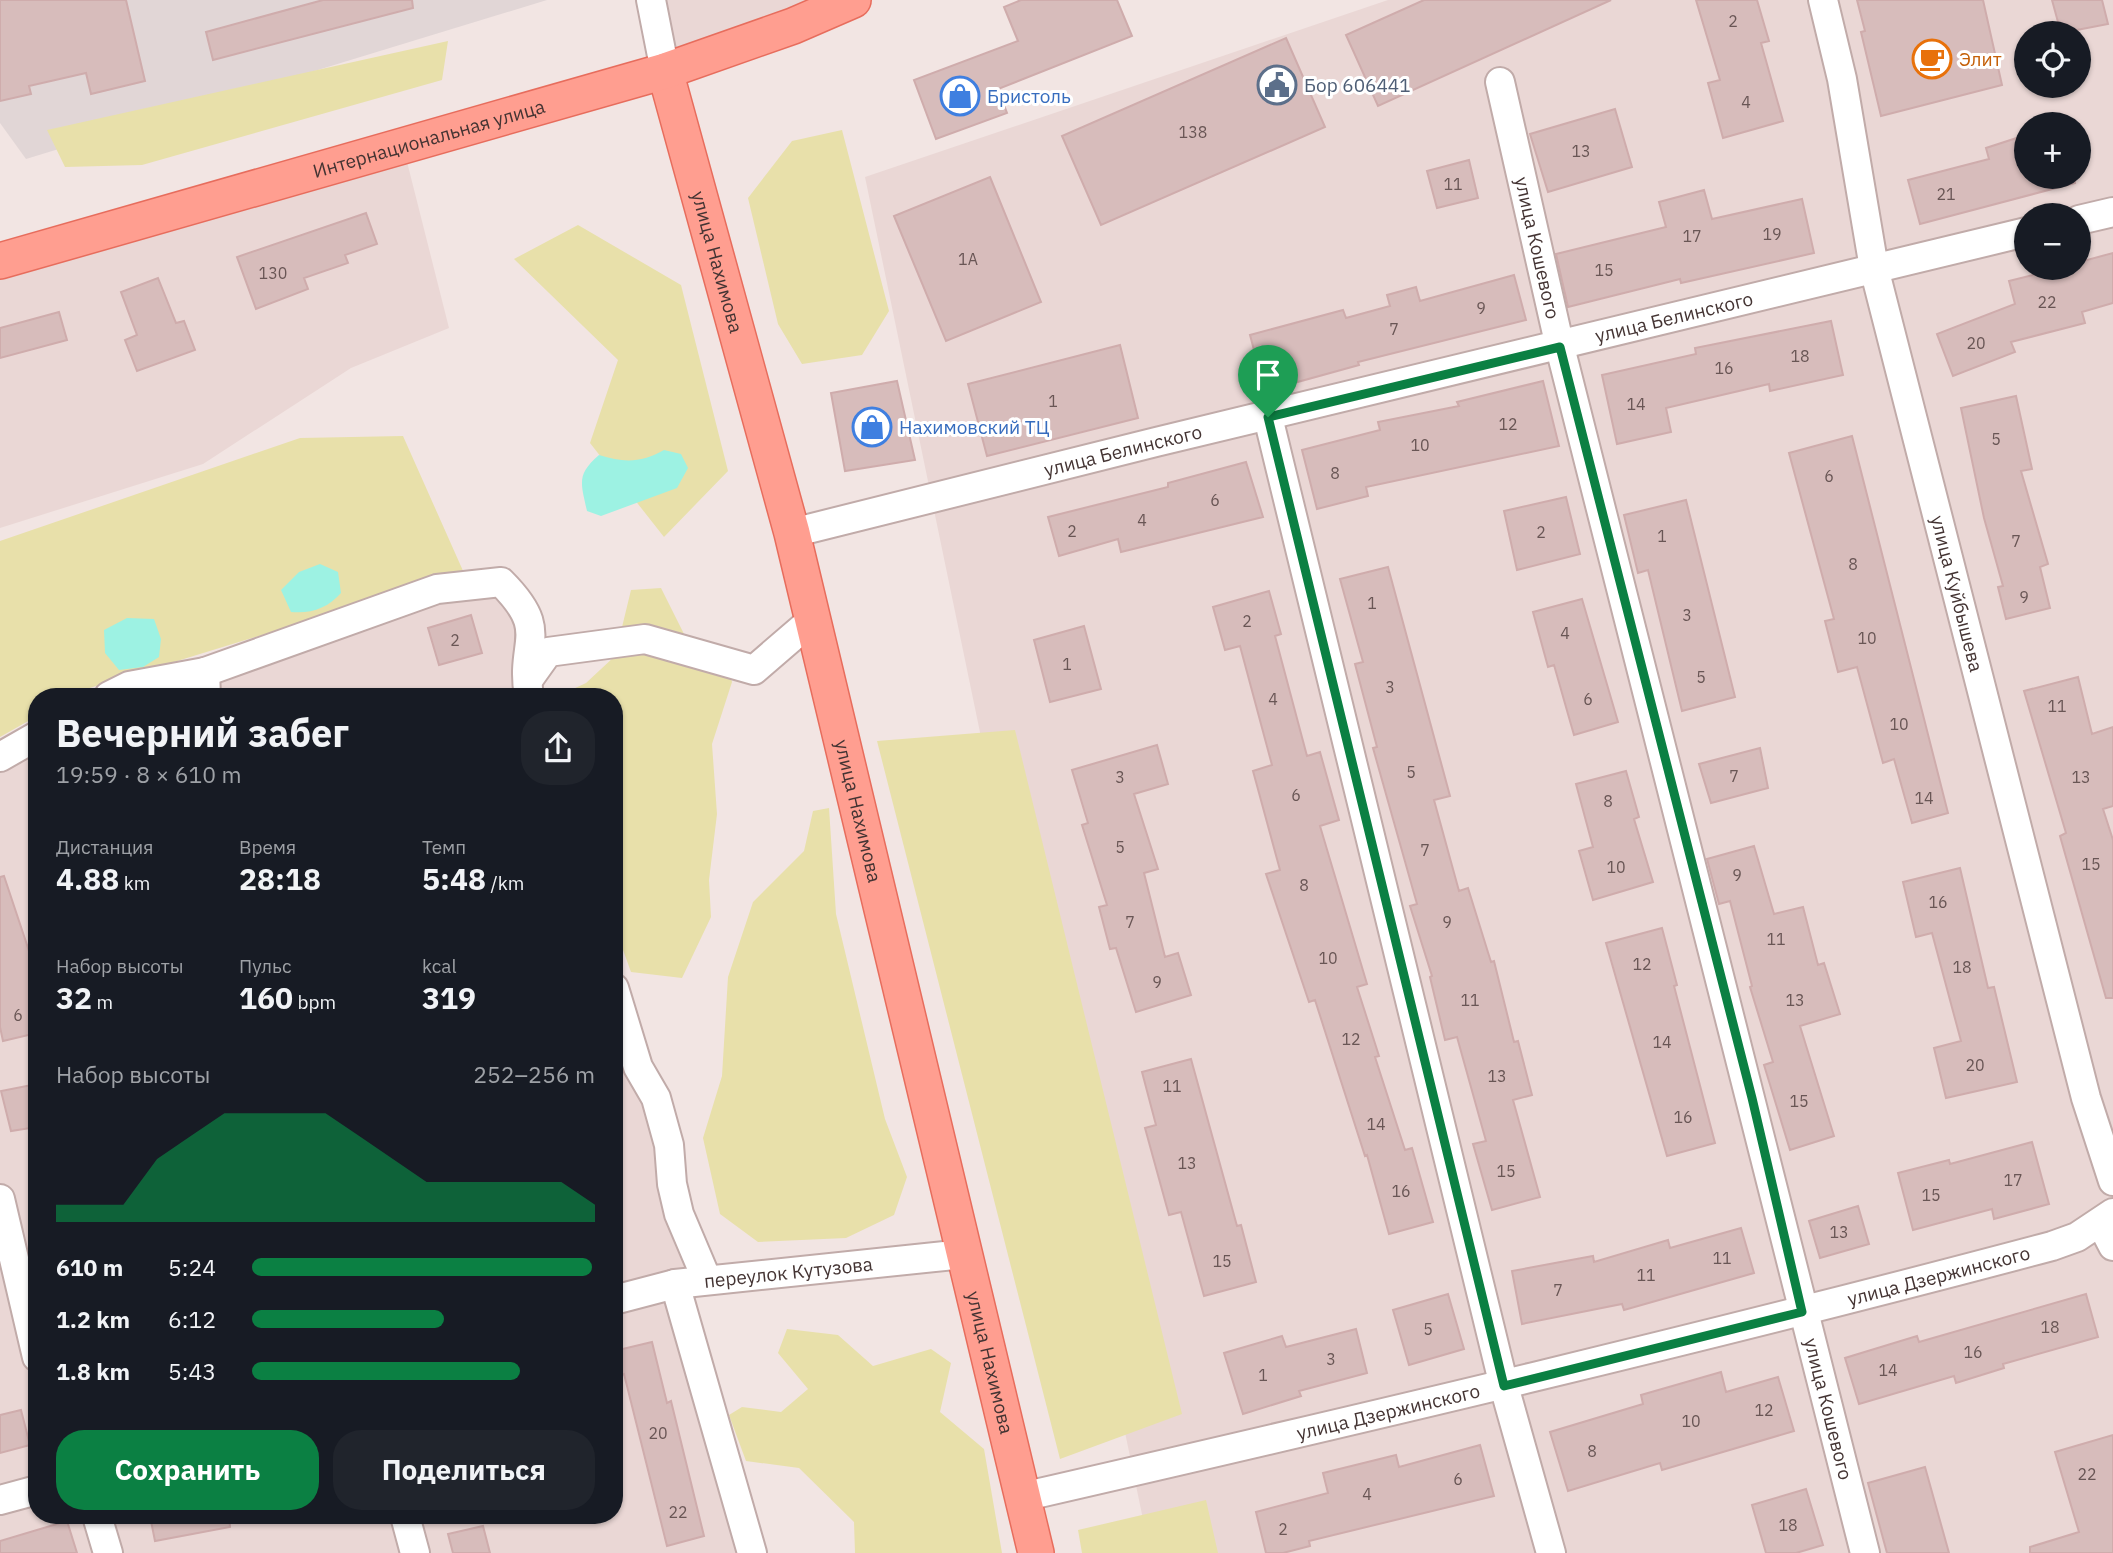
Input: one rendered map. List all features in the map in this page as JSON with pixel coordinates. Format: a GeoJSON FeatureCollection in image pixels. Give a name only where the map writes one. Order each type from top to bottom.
{"type":"FeatureCollection","features":[{"type":"Feature","properties":{"kind":"main road","name":"Интернациональная улица"},"geometry":{"type":"LineString","coordinates":[[0,261],[666,71],[793,26],[853,0]]}},
{"type":"Feature","properties":{"kind":"main road","name":"улица Нахимова"},"geometry":{"type":"LineString","coordinates":[[666,71],[792,534],[1036,1553]]}},
{"type":"Feature","properties":{"kind":"street"},"geometry":{"type":"LineString","coordinates":[[650,0],[666,71]]}},
{"type":"Feature","properties":{"kind":"street","name":"улица Куйбышева"},"geometry":{"type":"LineString","coordinates":[[1823,0],[1842,79],[1874,268],[2082,1085],[2113,1181]]}},
{"type":"Feature","properties":{"kind":"street","name":"улица Кошевого"},"geometry":{"type":"LineString","coordinates":[[1500,82],[1560,347],[1865,1553]]}},
{"type":"Feature","properties":{"kind":"street"},"geometry":{"type":"LineString","coordinates":[[2091,217],[2113,212]]}},
{"type":"Feature","properties":{"kind":"street","name":"улица Белинского"},"geometry":{"type":"LineString","coordinates":[[792,534],[2014,235]]}},
{"type":"Feature","properties":{"kind":"street"},"geometry":{"type":"LineString","coordinates":[[1268,417],[1504,1386],[1551,1553]]}},
{"type":"Feature","properties":{"kind":"street"},"geometry":{"type":"LineString","coordinates":[[125,688],[205,684],[437,589],[501,582],[523,604],[532,628],[527,688]]}},
{"type":"Feature","properties":{"kind":"street"},"geometry":{"type":"LineString","coordinates":[[528,688],[548,652],[645,639],[754,670],[812,620]]}},
{"type":"Feature","properties":{"kind":"street"},"geometry":{"type":"LineString","coordinates":[[0,757],[28,741]]}},
{"type":"Feature","properties":{"kind":"street"},"geometry":{"type":"LineString","coordinates":[[623,1018],[638,1067],[656,1098],[669,1145],[672,1184],[679,1214],[707,1280]]}},
{"type":"Feature","properties":{"kind":"street"},"geometry":{"type":"LineString","coordinates":[[0,1199],[28,1319]]}},
{"type":"Feature","properties":{"kind":"street","name":"улица Дзержинского"},"geometry":{"type":"LineString","coordinates":[[1022,1497],[1504,1386],[1802,1312],[2052,1246],[2109,1228]]}},
{"type":"Feature","properties":{"kind":"street","name":"переулок Кутузова"},"geometry":{"type":"LineString","coordinates":[[623,1298],[675,1284],[964,1254]]}},
{"type":"Feature","properties":{"kind":"street"},"geometry":{"type":"LineString","coordinates":[[675,1284],[752,1553]]}},
{"type":"Feature","properties":{"kind":"street"},"geometry":{"type":"LineString","coordinates":[[0,1500],[28,1492]]}},
{"type":"Feature","properties":{"kind":"street"},"geometry":{"type":"LineString","coordinates":[[99,1524],[108,1553]]}},
{"type":"Feature","properties":{"kind":"street"},"geometry":{"type":"LineString","coordinates":[[407,1524],[415,1553]]}},
{"type":"Feature","properties":{"kind":"shaded area"},"geometry":{"type":"Polygon","coordinates":[[[0,0],[547,0],[26,159],[0,123],[0,0]]]}},
{"type":"Feature","properties":{"kind":"shaded area"},"geometry":{"type":"Polygon","coordinates":[[[651,0],[853,0],[665,71],[651,0]]]}},
{"type":"Feature","properties":{"kind":"shaded area"},"geometry":{"type":"Polygon","coordinates":[[[1388,0],[2113,0],[2113,1553],[1150,1553],[865,177],[1388,0]]]}},
{"type":"Feature","properties":{"kind":"shaded area"},"geometry":{"type":"Polygon","coordinates":[[[448,41],[442,80],[142,165],[65,167],[47,130],[448,41]]]}},
{"type":"Feature","properties":{"kind":"shaded area"},"geometry":{"type":"Polygon","coordinates":[[[842,130],[889,311],[862,355],[802,364],[778,324],[748,198],[792,141],[842,130]]]}},
{"type":"Feature","properties":{"kind":"shaded area"},"geometry":{"type":"Polygon","coordinates":[[[403,146],[449,328],[351,368],[203,464],[0,528],[0,261],[403,146]]]}},
{"type":"Feature","properties":{"kind":"shaded area"},"geometry":{"type":"Polygon","coordinates":[[[578,225],[681,285],[728,471],[664,537],[590,443],[618,360],[514,259],[578,225]]]}},
{"type":"Feature","properties":{"kind":"shaded area"},"geometry":{"type":"Polygon","coordinates":[[[403,436],[464,573],[90,688],[28,688],[28,721],[0,737],[0,541],[300,438],[403,436]]]}},
{"type":"Feature","properties":{"kind":"shaded area"},"geometry":{"type":"Polygon","coordinates":[[[462,584],[523,604],[528,688],[134,688],[462,584]]]}},
{"type":"Feature","properties":{"kind":"shaded area"},"geometry":{"type":"Polygon","coordinates":[[[661,588],[687,640],[724,655],[732,682],[712,744],[717,814],[709,880],[711,917],[682,978],[631,972],[623,950],[623,688],[575,688],[586,683],[615,656],[631,590],[661,588]]]}},
{"type":"Feature","properties":{"kind":"shaded area"},"geometry":{"type":"Polygon","coordinates":[[[1015,730],[1182,1414],[1060,1459],[877,741],[1015,730]]]}},
{"type":"Feature","properties":{"kind":"shaded area"},"geometry":{"type":"Polygon","coordinates":[[[28,741],[28,1524],[623,1524],[623,1016],[707,1280],[676,1284],[752,1553],[0,1553],[0,757],[28,741]]]}},
{"type":"Feature","properties":{"kind":"shaded area"},"geometry":{"type":"Polygon","coordinates":[[[829,808],[836,914],[885,1119],[907,1177],[894,1215],[846,1238],[758,1242],[720,1214],[703,1138],[722,1076],[728,977],[753,902],[804,851],[813,811],[829,808]]]}},
{"type":"Feature","properties":{"kind":"shaded area"},"geometry":{"type":"Polygon","coordinates":[[[787,1329],[838,1335],[873,1366],[931,1349],[951,1363],[940,1412],[984,1449],[1002,1553],[855,1553],[854,1522],[799,1468],[746,1461],[729,1415],[742,1407],[781,1412],[808,1389],[778,1353],[787,1329]]]}},
{"type":"Feature","properties":{"kind":"shaded area"},"geometry":{"type":"Polygon","coordinates":[[[1206,1500],[1218,1553],[1082,1553],[1078,1530],[1206,1500]]]}},
{"type":"Feature","properties":{"kind":"water"},"geometry":{"type":"Polygon","coordinates":[[[664,450],[681,454],[688,468],[677,488],[601,516],[587,511],[582,480],[587,468],[599,455],[632,460],[664,450]]]}},
{"type":"Feature","properties":{"kind":"water"},"geometry":{"type":"Polygon","coordinates":[[[320,564],[338,572],[341,593],[331,603],[319,609],[291,612],[281,590],[299,572],[320,564]]]}},
{"type":"Feature","properties":{"kind":"water"},"geometry":{"type":"Polygon","coordinates":[[[127,618],[154,619],[161,639],[159,657],[143,667],[119,670],[105,653],[104,630],[127,618]]]}},
{"type":"Feature","properties":{"kind":"building"},"geometry":{"type":"Polygon","coordinates":[[[0,0],[126,0],[145,81],[91,94],[86,73],[29,86],[31,94],[0,101],[0,0]]]}},
{"type":"Feature","properties":{"kind":"building"},"geometry":{"type":"Polygon","coordinates":[[[323,0],[412,0],[413,8],[213,60],[206,32],[323,0]]]}},
{"type":"Feature","properties":{"kind":"building"},"geometry":{"type":"Polygon","coordinates":[[[1021,0],[1117,0],[1132,36],[998,89],[1007,113],[936,139],[914,80],[1018,41],[1004,7],[1021,0]]]}},
{"type":"Feature","properties":{"kind":"building"},"geometry":{"type":"Polygon","coordinates":[[[1424,0],[1611,0],[1378,106],[1346,35],[1424,0]]]}},
{"type":"Feature","properties":{"kind":"building"},"geometry":{"type":"Polygon","coordinates":[[[1696,0],[1757,0],[1769,41],[1761,43],[1783,121],[1723,138],[1708,83],[1720,80],[1696,0]]]}},
{"type":"Feature","properties":{"kind":"building","name":"Элит"},"geometry":{"type":"Polygon","coordinates":[[[1857,0],[1983,0],[2002,85],[1881,116],[1861,32],[1865,31],[1857,0]]]}},
{"type":"Feature","properties":{"kind":"building"},"geometry":{"type":"Polygon","coordinates":[[[2052,0],[2102,0],[2108,24],[2091,27],[2091,21],[2058,21],[2052,0]]]}},
{"type":"Feature","properties":{"kind":"building"},"geometry":{"type":"Polygon","coordinates":[[[1286,38],[1325,127],[1101,225],[1062,136],[1286,38]]]}},
{"type":"Feature","properties":{"kind":"building"},"geometry":{"type":"Polygon","coordinates":[[[1615,109],[1632,167],[1548,192],[1530,134],[1615,109]]]}},
{"type":"Feature","properties":{"kind":"building"},"geometry":{"type":"Polygon","coordinates":[[[2014,139],[2014,189],[2052,189],[1920,224],[1908,180],[1989,159],[1986,148],[2014,139]]]}},
{"type":"Feature","properties":{"kind":"building"},"geometry":{"type":"Polygon","coordinates":[[[1469,160],[1478,198],[1437,208],[1427,171],[1469,160]]]}},
{"type":"Feature","properties":{"kind":"building"},"geometry":{"type":"Polygon","coordinates":[[[990,177],[1041,302],[946,341],[894,216],[990,177]]]}},
{"type":"Feature","properties":{"kind":"building"},"geometry":{"type":"Polygon","coordinates":[[[1704,190],[1712,219],[1802,199],[1814,253],[1681,283],[1680,279],[1568,307],[1556,254],[1666,227],[1659,202],[1704,190]]]}},
{"type":"Feature","properties":{"kind":"building"},"geometry":{"type":"Polygon","coordinates":[[[366,213],[377,244],[345,255],[348,263],[304,278],[308,289],[256,309],[237,257],[366,213]]]}},
{"type":"Feature","properties":{"kind":"building"},"geometry":{"type":"Polygon","coordinates":[[[2113,253],[2113,303],[2082,312],[2085,323],[2011,342],[2015,352],[1953,376],[1937,334],[2015,304],[2009,281],[2091,280],[2091,259],[2113,253]]]}},
{"type":"Feature","properties":{"kind":"building"},"geometry":{"type":"Polygon","coordinates":[[[1514,275],[1526,320],[1358,362],[1359,365],[1265,391],[1250,335],[1343,310],[1346,318],[1390,306],[1387,295],[1416,287],[1420,301],[1514,275]]]}},
{"type":"Feature","properties":{"kind":"building"},"geometry":{"type":"Polygon","coordinates":[[[158,278],[176,323],[184,321],[195,350],[137,371],[125,340],[137,335],[121,292],[158,278]]]}},
{"type":"Feature","properties":{"kind":"building"},"geometry":{"type":"Polygon","coordinates":[[[59,312],[67,340],[0,358],[0,328],[59,312]]]}},
{"type":"Feature","properties":{"kind":"building"},"geometry":{"type":"Polygon","coordinates":[[[1831,321],[1843,375],[1770,391],[1769,384],[1666,408],[1671,432],[1617,444],[1602,375],[1696,354],[1695,348],[1831,321]]]}},
{"type":"Feature","properties":{"kind":"building"},"geometry":{"type":"Polygon","coordinates":[[[1120,345],[1138,418],[987,456],[968,384],[1120,345]]]}},
{"type":"Feature","properties":{"kind":"building","name":"Нахимовский ТЦ"},"geometry":{"type":"Polygon","coordinates":[[[897,381],[915,460],[845,471],[831,393],[897,381]]]}},
{"type":"Feature","properties":{"kind":"building"},"geometry":{"type":"Polygon","coordinates":[[[1543,381],[1559,446],[1366,487],[1368,496],[1317,509],[1302,450],[1380,430],[1378,422],[1459,406],[1457,402],[1543,381]]]}},
{"type":"Feature","properties":{"kind":"building"},"geometry":{"type":"Polygon","coordinates":[[[2016,396],[2032,469],[2021,471],[2048,564],[2040,567],[2050,608],[2006,619],[1998,587],[2003,586],[1984,518],[1961,408],[2016,396]]]}},
{"type":"Feature","properties":{"kind":"building"},"geometry":{"type":"Polygon","coordinates":[[[1852,436],[1948,813],[1912,823],[1894,759],[1883,763],[1857,667],[1838,672],[1825,621],[1834,619],[1789,453],[1852,436]]]}},
{"type":"Feature","properties":{"kind":"building"},"geometry":{"type":"Polygon","coordinates":[[[1246,462],[1263,517],[1121,552],[1118,539],[1059,556],[1048,517],[1168,487],[1168,483],[1246,462]]]}},
{"type":"Feature","properties":{"kind":"building"},"geometry":{"type":"Polygon","coordinates":[[[1566,497],[1580,554],[1517,570],[1504,511],[1566,497]]]}},
{"type":"Feature","properties":{"kind":"building"},"geometry":{"type":"Polygon","coordinates":[[[1686,500],[1735,697],[1682,711],[1648,570],[1638,573],[1624,515],[1686,500]]]}},
{"type":"Feature","properties":{"kind":"building"},"geometry":{"type":"Polygon","coordinates":[[[1388,567],[1450,796],[1434,800],[1459,891],[1468,888],[1491,962],[1494,961],[1514,1042],[1518,1041],[1532,1095],[1513,1100],[1540,1197],[1492,1210],[1473,1144],[1486,1141],[1457,1037],[1445,1040],[1430,977],[1432,976],[1410,906],[1417,904],[1373,748],[1377,747],[1355,664],[1363,662],[1340,579],[1388,567]]]}},
{"type":"Feature","properties":{"kind":"building"},"geometry":{"type":"Polygon","coordinates":[[[1269,591],[1281,634],[1275,636],[1307,756],[1320,752],[1339,820],[1320,826],[1367,984],[1357,987],[1379,1056],[1375,1057],[1405,1150],[1412,1148],[1433,1222],[1389,1234],[1367,1155],[1365,1156],[1315,1000],[1309,1002],[1266,874],[1280,870],[1253,771],[1272,765],[1240,646],[1225,650],[1213,607],[1269,591]]]}},
{"type":"Feature","properties":{"kind":"building"},"geometry":{"type":"Polygon","coordinates":[[[1582,599],[1618,722],[1574,735],[1554,665],[1548,667],[1533,612],[1582,599]]]}},
{"type":"Feature","properties":{"kind":"building"},"geometry":{"type":"Polygon","coordinates":[[[471,615],[482,653],[439,665],[428,628],[471,615]]]}},
{"type":"Feature","properties":{"kind":"building"},"geometry":{"type":"Polygon","coordinates":[[[1084,626],[1101,689],[1050,702],[1034,640],[1084,626]]]}},
{"type":"Feature","properties":{"kind":"building"},"geometry":{"type":"Polygon","coordinates":[[[2078,677],[2092,734],[2113,727],[2113,806],[2103,809],[2113,840],[2113,998],[2106,998],[2060,836],[2066,833],[2024,691],[2078,677]]]}},
{"type":"Feature","properties":{"kind":"building"},"geometry":{"type":"Polygon","coordinates":[[[1157,745],[1168,784],[1134,794],[1158,869],[1144,873],[1165,957],[1178,953],[1191,995],[1136,1012],[1116,948],[1110,949],[1099,907],[1107,905],[1082,825],[1088,823],[1072,770],[1157,745]]]}},
{"type":"Feature","properties":{"kind":"building"},"geometry":{"type":"Polygon","coordinates":[[[1760,748],[1768,788],[1711,803],[1699,764],[1760,748]]]}},
{"type":"Feature","properties":{"kind":"building"},"geometry":{"type":"Polygon","coordinates":[[[1626,771],[1639,817],[1634,819],[1653,882],[1593,900],[1579,851],[1593,847],[1576,784],[1626,771]]]}},
{"type":"Feature","properties":{"kind":"building"},"geometry":{"type":"Polygon","coordinates":[[[1754,846],[1774,914],[1803,907],[1818,965],[1824,963],[1840,1014],[1800,1026],[1834,1136],[1790,1150],[1764,1065],[1773,1062],[1750,987],[1752,986],[1730,901],[1719,904],[1707,859],[1754,846]]]}},
{"type":"Feature","properties":{"kind":"building"},"geometry":{"type":"Polygon","coordinates":[[[1960,868],[1988,988],[1994,987],[2017,1082],[1946,1098],[1934,1048],[1961,1041],[1932,933],[1916,937],[1903,882],[1960,868]]]}},
{"type":"Feature","properties":{"kind":"building"},"geometry":{"type":"Polygon","coordinates":[[[4,876],[28,948],[28,1035],[3,1041],[0,1027],[0,877],[4,876]]]}},
{"type":"Feature","properties":{"kind":"building"},"geometry":{"type":"Polygon","coordinates":[[[1662,928],[1677,985],[1674,986],[1715,1143],[1667,1156],[1606,943],[1662,928]]]}},
{"type":"Feature","properties":{"kind":"building"},"geometry":{"type":"Polygon","coordinates":[[[1191,1059],[1237,1226],[1241,1225],[1256,1282],[1204,1296],[1181,1212],[1169,1215],[1145,1128],[1156,1125],[1142,1072],[1191,1059]]]}},
{"type":"Feature","properties":{"kind":"building"},"geometry":{"type":"Polygon","coordinates":[[[28,1086],[28,1128],[11,1131],[1,1091],[28,1086]]]}},
{"type":"Feature","properties":{"kind":"building"},"geometry":{"type":"Polygon","coordinates":[[[2032,1142],[2049,1204],[1994,1219],[1992,1209],[1913,1230],[1898,1173],[1949,1160],[1950,1164],[2032,1142]]]}},
{"type":"Feature","properties":{"kind":"building"},"geometry":{"type":"Polygon","coordinates":[[[1858,1206],[1869,1244],[1820,1258],[1809,1221],[1858,1206]]]}},
{"type":"Feature","properties":{"kind":"building"},"geometry":{"type":"Polygon","coordinates":[[[1741,1228],[1754,1273],[1624,1310],[1622,1304],[1522,1324],[1512,1271],[1593,1256],[1594,1262],[1668,1240],[1670,1248],[1741,1228]]]}},
{"type":"Feature","properties":{"kind":"building"},"geometry":{"type":"Polygon","coordinates":[[[1448,1294],[1464,1349],[1409,1365],[1393,1310],[1448,1294]]]}},
{"type":"Feature","properties":{"kind":"building"},"geometry":{"type":"Polygon","coordinates":[[[2086,1294],[2098,1337],[2003,1364],[2004,1368],[1956,1383],[1954,1376],[1859,1404],[1845,1358],[1917,1336],[1919,1342],[2086,1294]]]}},
{"type":"Feature","properties":{"kind":"building"},"geometry":{"type":"Polygon","coordinates":[[[1356,1329],[1367,1373],[1299,1391],[1301,1396],[1243,1414],[1224,1353],[1282,1336],[1286,1347],[1356,1329]]]}},
{"type":"Feature","properties":{"kind":"building"},"geometry":{"type":"Polygon","coordinates":[[[652,1342],[667,1403],[671,1401],[704,1536],[667,1546],[623,1374],[623,1349],[652,1342]]]}},
{"type":"Feature","properties":{"kind":"building"},"geometry":{"type":"Polygon","coordinates":[[[1721,1372],[1726,1392],[1778,1377],[1794,1431],[1662,1470],[1660,1463],[1568,1491],[1550,1432],[1643,1404],[1641,1395],[1721,1372]]]}},
{"type":"Feature","properties":{"kind":"building"},"geometry":{"type":"Polygon","coordinates":[[[21,1410],[28,1446],[0,1453],[0,1415],[21,1410]]]}},
{"type":"Feature","properties":{"kind":"building"},"geometry":{"type":"Polygon","coordinates":[[[2113,1435],[2113,1553],[2030,1553],[2030,1547],[2079,1532],[2055,1452],[2113,1435]]]}},
{"type":"Feature","properties":{"kind":"building"},"geometry":{"type":"Polygon","coordinates":[[[1480,1445],[1494,1496],[1309,1541],[1310,1546],[1283,1553],[1266,1553],[1256,1512],[1328,1493],[1323,1473],[1396,1455],[1399,1467],[1480,1445]]]}},
{"type":"Feature","properties":{"kind":"building"},"geometry":{"type":"Polygon","coordinates":[[[1925,1467],[1949,1553],[1887,1553],[1868,1483],[1925,1467]]]}},
{"type":"Feature","properties":{"kind":"building"},"geometry":{"type":"Polygon","coordinates":[[[1806,1489],[1823,1545],[1796,1553],[1766,1553],[1752,1505],[1806,1489]]]}},
{"type":"Feature","properties":{"kind":"building"},"geometry":{"type":"Polygon","coordinates":[[[57,1524],[68,1524],[77,1553],[0,1553],[0,1541],[57,1524]]]}},
{"type":"Feature","properties":{"kind":"building"},"geometry":{"type":"Polygon","coordinates":[[[152,1524],[230,1524],[230,1527],[155,1541],[152,1524]]]}},
{"type":"Feature","properties":{"kind":"building"},"geometry":{"type":"Polygon","coordinates":[[[483,1526],[490,1553],[453,1553],[448,1534],[483,1526]]]}},
{"type":"Feature","properties":{"kind":"place","name":"Элит"},"geometry":{"type":"Point","coordinates":[1932,59]}},
{"type":"Feature","properties":{"kind":"place","name":"Бор 606441"},"geometry":{"type":"Point","coordinates":[1277,85]}},
{"type":"Feature","properties":{"kind":"place","name":"Бристоль"},"geometry":{"type":"Point","coordinates":[960,96]}},
{"type":"Feature","properties":{"kind":"place","name":"Нахимовский ТЦ"},"geometry":{"type":"Point","coordinates":[872,427]}},
{"type":"Feature","properties":{"kind":"route"},"geometry":{"type":"LineString","coordinates":[[1560,347],[1752,1098],[1802,1312],[1504,1386],[1268,417],[1560,347]]}}]}
